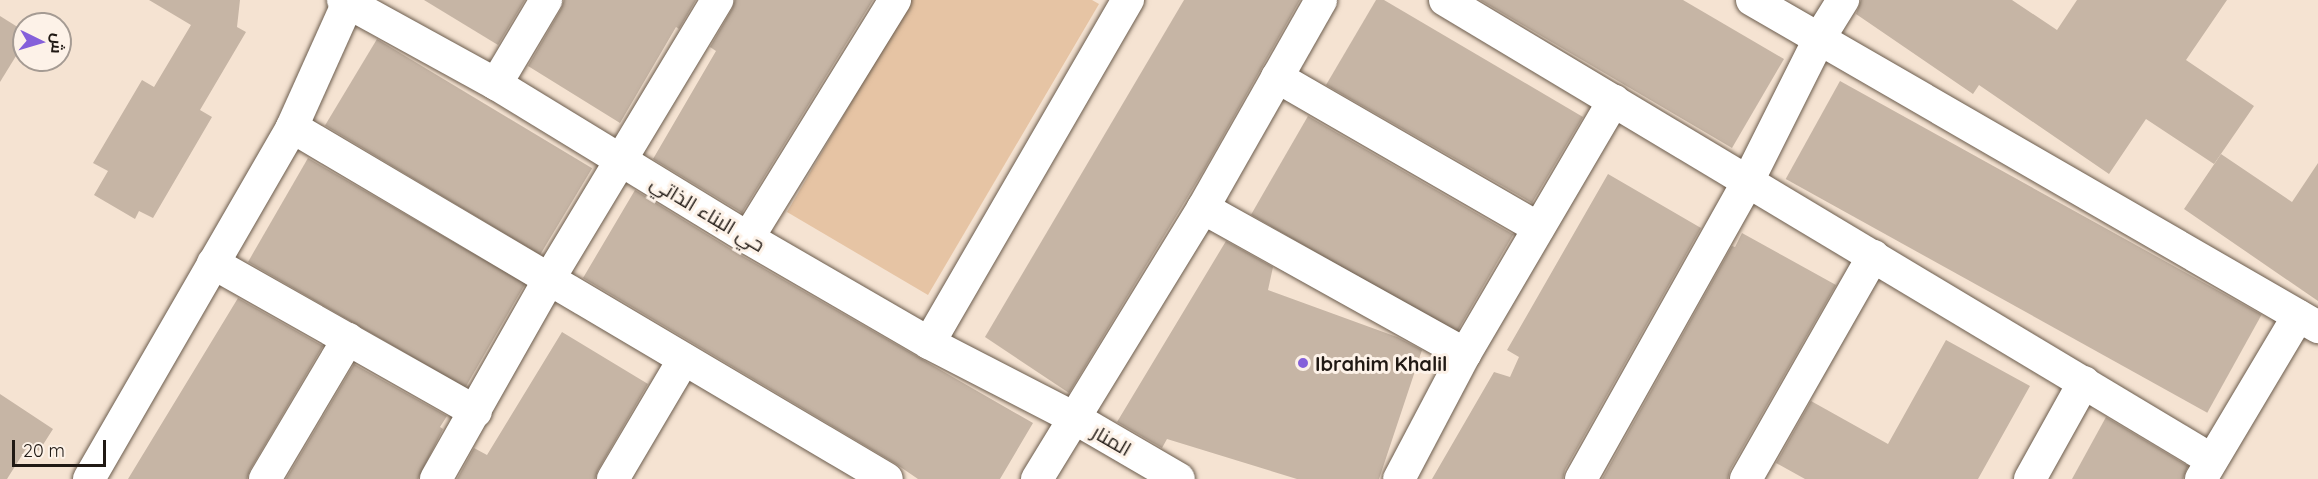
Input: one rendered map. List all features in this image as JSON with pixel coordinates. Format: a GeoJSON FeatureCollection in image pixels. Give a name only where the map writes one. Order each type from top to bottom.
{"type":"FeatureCollection","features":[{"type":"Feature","properties":{"kind":"street"},"geometry":{"type":"LineString","coordinates":[[496,84],[546,0]]}},
{"type":"Feature","properties":{"kind":"street"},"geometry":{"type":"LineString","coordinates":[[436,479],[476,412],[549,279],[717,0]]}},
{"type":"Feature","properties":{"kind":"street"},"geometry":{"type":"LineString","coordinates":[[748,238],[895,0]]}},
{"type":"Feature","properties":{"kind":"street"},"geometry":{"type":"LineString","coordinates":[[929,343],[1128,0]]}},
{"type":"Feature","properties":{"kind":"street"},"geometry":{"type":"LineString","coordinates":[[1037,479],[1076,419],[1203,208],[1321,0]]}},
{"type":"Feature","properties":{"kind":"street"},"geometry":{"type":"LineString","coordinates":[[1445,0],[2084,382],[2207,469],[2308,322],[1820,37],[1752,0]]}},
{"type":"Feature","properties":{"kind":"street"},"geometry":{"type":"LineString","coordinates":[[1581,479],[1748,181],[1820,37],[1843,0]]}},
{"type":"Feature","properties":{"kind":"street"},"geometry":{"type":"LineString","coordinates":[[89,479],[292,127],[346,1]]}},
{"type":"Feature","properties":{"kind":"street","name":"حي البناء الذاتي"},"geometry":{"type":"LineString","coordinates":[[346,1],[496,84],[748,238],[929,343],[1076,419]]}},
{"type":"Feature","properties":{"kind":"street"},"geometry":{"type":"LineString","coordinates":[[1277,77],[1539,228]]}},
{"type":"Feature","properties":{"kind":"street"},"geometry":{"type":"LineString","coordinates":[[1399,479],[1465,354],[1614,100]]}},
{"type":"Feature","properties":{"kind":"street"},"geometry":{"type":"LineString","coordinates":[[292,127],[684,359],[842,467],[887,479]]}},
{"type":"Feature","properties":{"kind":"street"},"geometry":{"type":"LineString","coordinates":[[1203,208],[1465,354]]}},
{"type":"Feature","properties":{"kind":"street"},"geometry":{"type":"LineString","coordinates":[[1756,475],[1873,256]]}},
{"type":"Feature","properties":{"kind":"street"},"geometry":{"type":"LineString","coordinates":[[213,263],[476,412]]}},
{"type":"Feature","properties":{"kind":"street"},"geometry":{"type":"LineString","coordinates":[[265,479],[348,339]]}},
{"type":"Feature","properties":{"kind":"street"},"geometry":{"type":"LineString","coordinates":[[613,479],[684,359]]}},
{"type":"Feature","properties":{"kind":"street"},"geometry":{"type":"LineString","coordinates":[[2030,479],[2084,382]]}},
{"type":"Feature","properties":{"kind":"street","name":"المنار"},"geometry":{"type":"LineString","coordinates":[[1076,419],[1179,479]]}},
{"type":"Feature","properties":{"kind":"shaded area"},"geometry":{"type":"Polygon","coordinates":[[[911,0],[1092,0],[1099,4],[928,295],[787,212],[911,0]]]}},
{"type":"Feature","properties":{"kind":"building"},"geometry":{"type":"Polygon","coordinates":[[[149,0],[240,0],[237,27],[246,32],[200,110],[212,117],[153,218],[139,211],[135,219],[94,195],[108,171],[93,163],[142,80],[154,87],[191,25],[149,0]]]}},
{"type":"Feature","properties":{"kind":"building"},"geometry":{"type":"Polygon","coordinates":[[[424,0],[525,0],[498,45],[424,0]]]}},
{"type":"Feature","properties":{"kind":"building"},"geometry":{"type":"Polygon","coordinates":[[[564,0],[696,0],[679,29],[676,27],[620,123],[528,66],[564,0]]]}},
{"type":"Feature","properties":{"kind":"building"},"geometry":{"type":"Polygon","coordinates":[[[735,0],[873,0],[742,213],[653,159],[716,51],[710,47],[735,0]]]}},
{"type":"Feature","properties":{"kind":"building"},"geometry":{"type":"Polygon","coordinates":[[[1184,0],[1300,0],[1204,170],[1069,393],[985,337],[1184,0]]]}},
{"type":"Feature","properties":{"kind":"building"},"geometry":{"type":"Polygon","coordinates":[[[1376,0],[1384,0],[1583,117],[1532,203],[1326,85],[1376,0]]]}},
{"type":"Feature","properties":{"kind":"building"},"geometry":{"type":"Polygon","coordinates":[[[1480,0],[1683,0],[1784,59],[1732,148],[1480,0]]]}},
{"type":"Feature","properties":{"kind":"building"},"geometry":{"type":"Polygon","coordinates":[[[1861,0],[2012,0],[2057,30],[2077,0],[2227,0],[2186,60],[2254,106],[2214,164],[2146,119],[2109,174],[1979,85],[1973,94],[1856,14],[1861,0]]]}},
{"type":"Feature","properties":{"kind":"building"},"geometry":{"type":"Polygon","coordinates":[[[0,16],[12,24],[12,62],[0,82],[0,16]]]}},
{"type":"Feature","properties":{"kind":"building"},"geometry":{"type":"Polygon","coordinates":[[[377,39],[592,168],[540,255],[325,126],[377,39]]]}},
{"type":"Feature","properties":{"kind":"building"},"geometry":{"type":"Polygon","coordinates":[[[1840,81],[2262,315],[2207,413],[1786,179],[1840,81]]]}},
{"type":"Feature","properties":{"kind":"building"},"geometry":{"type":"Polygon","coordinates":[[[1308,116],[1513,234],[1456,333],[1251,215],[1308,116]]]}},
{"type":"Feature","properties":{"kind":"building"},"geometry":{"type":"Polygon","coordinates":[[[2221,154],[2292,202],[2318,163],[2318,301],[2184,209],[2221,154]]]}},
{"type":"Feature","properties":{"kind":"building"},"geometry":{"type":"Polygon","coordinates":[[[308,158],[525,284],[465,387],[248,262],[308,158]]]}},
{"type":"Feature","properties":{"kind":"building"},"geometry":{"type":"Polygon","coordinates":[[[1608,174],[1701,228],[1565,470],[1563,479],[1432,479],[1494,372],[1510,377],[1519,357],[1507,350],[1608,174]]]}},
{"type":"Feature","properties":{"kind":"building"},"geometry":{"type":"Polygon","coordinates":[[[635,190],[739,254],[1033,423],[1000,479],[918,479],[583,278],[635,190]]]}},
{"type":"Feature","properties":{"kind":"building"},"geometry":{"type":"Polygon","coordinates":[[[1742,233],[1836,285],[1730,470],[1728,479],[1602,479],[1732,246],[1735,247],[1742,233]]]}},
{"type":"Feature","properties":{"kind":"building","name":"Ibrahim Khalil"},"geometry":{"type":"Polygon","coordinates":[[[1226,241],[1273,267],[1268,290],[1397,337],[1422,350],[1379,479],[1297,479],[1167,439],[1162,448],[1117,422],[1226,241]]]}},
{"type":"Feature","properties":{"kind":"building"},"geometry":{"type":"Polygon","coordinates":[[[238,298],[323,346],[250,470],[247,479],[128,479],[238,298]]]}},
{"type":"Feature","properties":{"kind":"building"},"geometry":{"type":"Polygon","coordinates":[[[562,332],[648,384],[595,479],[457,479],[474,448],[487,455],[562,332]]]}},
{"type":"Feature","properties":{"kind":"building"},"geometry":{"type":"Polygon","coordinates":[[[1946,340],[2030,386],[1978,479],[1805,479],[1776,463],[1811,401],[1888,444],[1946,340]]]}},
{"type":"Feature","properties":{"kind":"building"},"geometry":{"type":"Polygon","coordinates":[[[354,364],[447,416],[440,427],[443,429],[418,479],[286,479],[354,364]]]}},
{"type":"Feature","properties":{"kind":"building"},"geometry":{"type":"Polygon","coordinates":[[[0,394],[53,429],[39,451],[29,444],[7,479],[0,479],[0,394]]]}},
{"type":"Feature","properties":{"kind":"building"},"geometry":{"type":"Polygon","coordinates":[[[2106,417],[2188,466],[2183,479],[2072,479],[2106,417]]]}},
{"type":"Feature","properties":{"kind":"place","name":"Ibrahim Khalil"},"geometry":{"type":"Point","coordinates":[1303,363]}}]}
